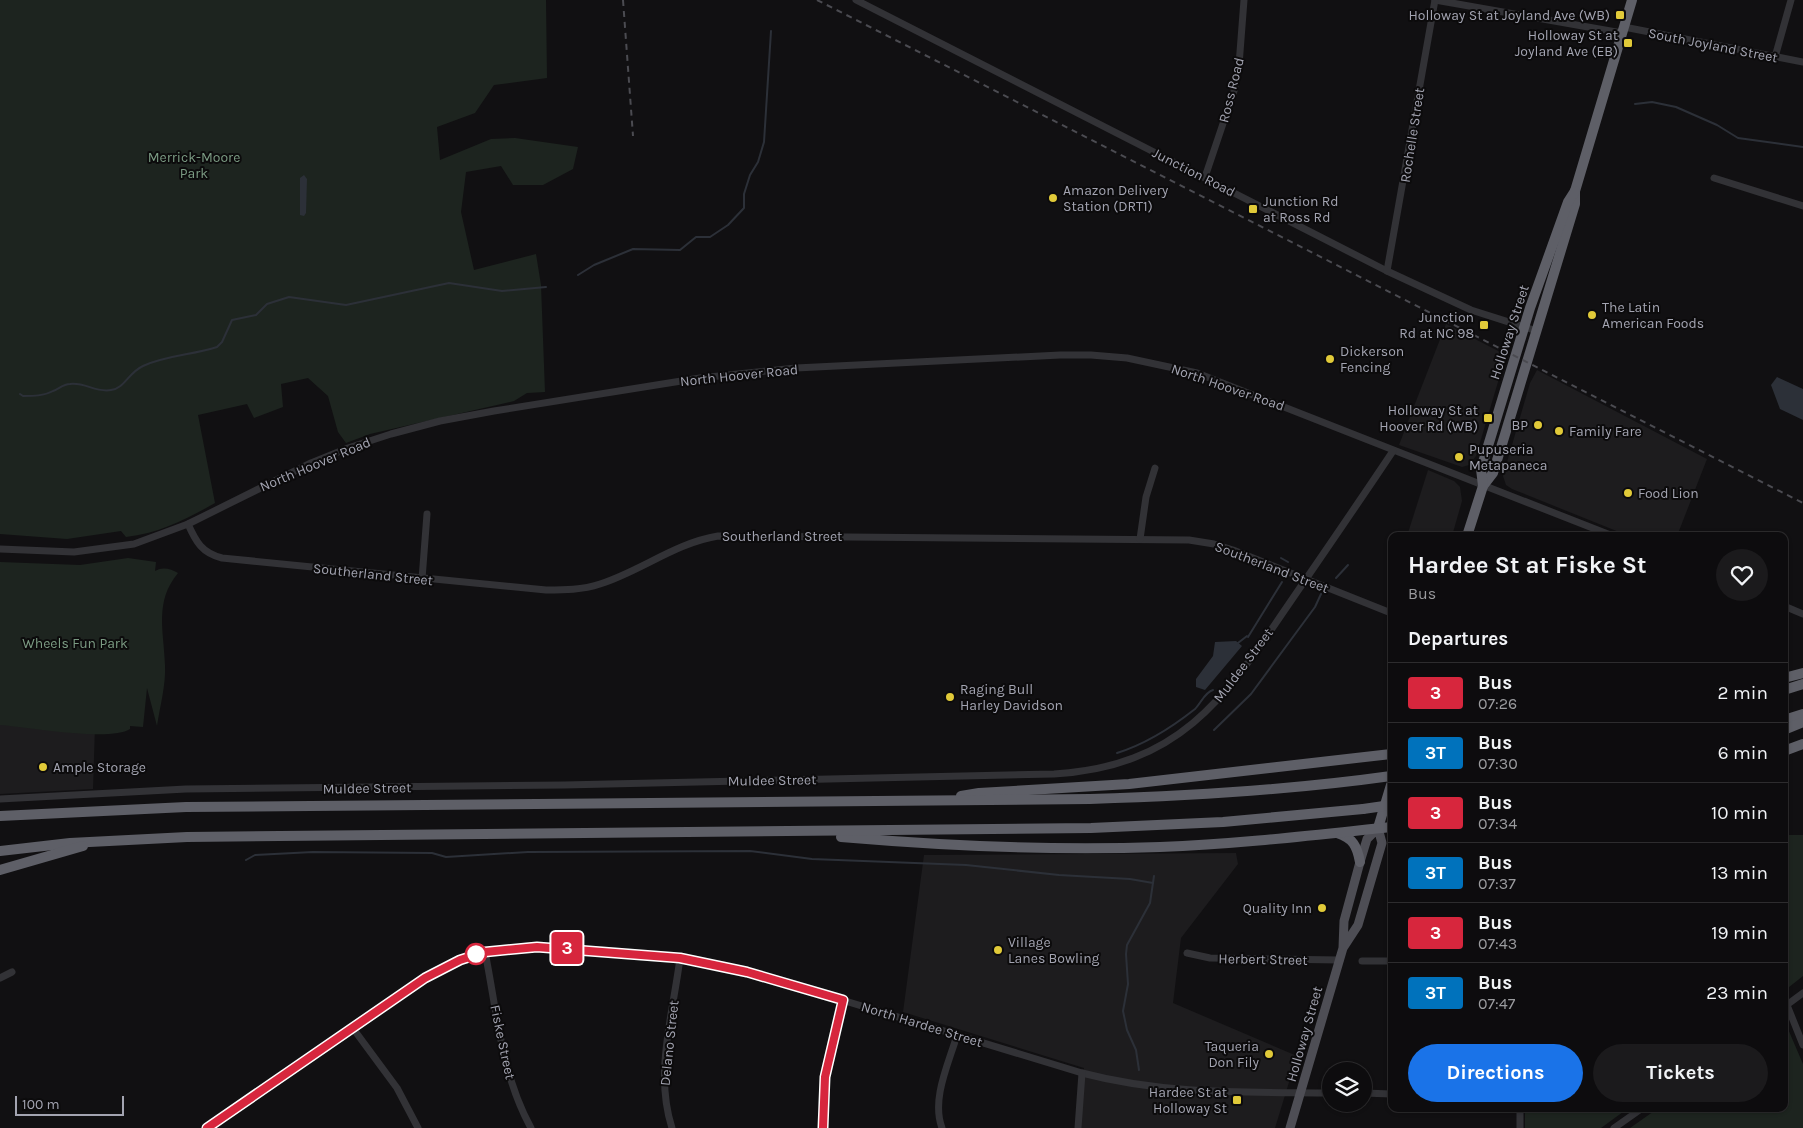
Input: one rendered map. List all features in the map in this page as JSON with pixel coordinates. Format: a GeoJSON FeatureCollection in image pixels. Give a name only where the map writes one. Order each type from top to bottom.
{"type":"FeatureCollection","features":[{"type":"Feature","properties":{"kind":"highway","name":"Holloway Street"},"geometry":{"type":"LineString","coordinates":[[1468,532],[1482,486],[1481,469],[1524,327],[1568,202],[1575,191],[1632,0]]}},
{"type":"Feature","properties":{"kind":"highway","name":"Holloway Street"},"geometry":{"type":"LineString","coordinates":[[1482,486],[1493,474],[1575,204],[1575,191]]}},
{"type":"Feature","properties":{"kind":"highway"},"geometry":{"type":"LineString","coordinates":[[1788,677],[1803,673]]}},
{"type":"Feature","properties":{"kind":"highway"},"geometry":{"type":"LineString","coordinates":[[1788,689],[1803,684]]}},
{"type":"Feature","properties":{"kind":"highway"},"geometry":{"type":"LineString","coordinates":[[1788,719],[1803,714]]}},
{"type":"Feature","properties":{"kind":"highway"},"geometry":{"type":"LineString","coordinates":[[1788,728],[1803,722]]}},
{"type":"Feature","properties":{"kind":"highway"},"geometry":{"type":"LineString","coordinates":[[1788,750],[1803,744]]}},
{"type":"Feature","properties":{"kind":"highway"},"geometry":{"type":"LineString","coordinates":[[933,801],[979,793],[1130,784],[1388,754]]}},
{"type":"Feature","properties":{"kind":"highway"},"geometry":{"type":"LineString","coordinates":[[0,816],[195,807],[933,801],[1156,797],[1306,787],[1388,776]]}},
{"type":"Feature","properties":{"kind":"highway","name":"Holloway Street"},"geometry":{"type":"LineString","coordinates":[[1378,828],[1388,795]]}},
{"type":"Feature","properties":{"kind":"highway"},"geometry":{"type":"LineString","coordinates":[[0,851],[109,840],[187,837],[780,832],[1157,826],[1309,815],[1388,805]]}},
{"type":"Feature","properties":{"kind":"highway"},"geometry":{"type":"LineString","coordinates":[[0,823],[106,810]]}},
{"type":"Feature","properties":{"kind":"highway"},"geometry":{"type":"LineString","coordinates":[[780,832],[896,841],[1092,848],[1179,846],[1388,827]]}},
{"type":"Feature","properties":{"kind":"highway"},"geometry":{"type":"LineString","coordinates":[[1336,833],[1347,836],[1355,843],[1360,862]]}},
{"type":"Feature","properties":{"kind":"highway"},"geometry":{"type":"LineString","coordinates":[[0,870],[36,858],[109,840]]}},
{"type":"Feature","properties":{"kind":"main road","name":"Holloway Street"},"geometry":{"type":"LineString","coordinates":[[1290,1128],[1340,960],[1343,948],[1344,921],[1360,862],[1367,839],[1378,828]]}},
{"type":"Feature","properties":{"kind":"main road","name":"Holloway Street"},"geometry":{"type":"LineString","coordinates":[[1343,948],[1358,925],[1382,843],[1378,828]]}},
{"type":"Feature","properties":{"kind":"street","name":"Junction Road"},"geometry":{"type":"LineString","coordinates":[[856,0],[1387,271],[1478,313],[1537,332]]}},
{"type":"Feature","properties":{"kind":"street","name":"Ross Road"},"geometry":{"type":"LineString","coordinates":[[1205,177],[1238,73],[1244,0]]}},
{"type":"Feature","properties":{"kind":"street","name":"South Joyland Street"},"geometry":{"type":"LineString","coordinates":[[1435,0],[1623,30],[1803,62]]}},
{"type":"Feature","properties":{"kind":"street","name":"Rochelle Street"},"geometry":{"type":"LineString","coordinates":[[1387,271],[1435,0]]}},
{"type":"Feature","properties":{"kind":"street"},"geometry":{"type":"LineString","coordinates":[[1775,57],[1791,0]]}},
{"type":"Feature","properties":{"kind":"street"},"geometry":{"type":"LineString","coordinates":[[1714,178],[1803,206]]}},
{"type":"Feature","properties":{"kind":"street","name":"North Hoover Road"},"geometry":{"type":"LineString","coordinates":[[0,549],[74,552],[109,549],[150,539],[188,524],[320,459],[370,440],[409,428],[494,411],[691,380],[821,366],[1091,354],[1127,358],[1197,373],[1603,532]]}},
{"type":"Feature","properties":{"kind":"street","name":"Muldee Street"},"geometry":{"type":"LineString","coordinates":[[0,799],[186,789],[589,784],[1054,774],[1116,764],[1151,750],[1199,719],[1234,683],[1394,450]]}},
{"type":"Feature","properties":{"kind":"street"},"geometry":{"type":"LineString","coordinates":[[1140,540],[1146,497],[1155,468]]}},
{"type":"Feature","properties":{"kind":"street"},"geometry":{"type":"LineString","coordinates":[[422,579],[427,514]]}},
{"type":"Feature","properties":{"kind":"street","name":"Southerland Street"},"geometry":{"type":"LineString","coordinates":[[188,524],[201,548],[210,554],[222,558],[522,589],[579,589],[598,585],[700,540],[734,535],[1189,540],[1214,544],[1306,578],[1388,612]]}},
{"type":"Feature","properties":{"kind":"street"},"geometry":{"type":"LineString","coordinates":[[1788,608],[1803,614]]}},
{"type":"Feature","properties":{"kind":"street","name":"North Hardee Street"},"geometry":{"type":"LineString","coordinates":[[207,1128],[352,1027],[438,970],[469,956],[528,946],[680,958],[747,972],[1082,1073],[1121,1083],[1166,1090],[1322,1093]]}},
{"type":"Feature","properties":{"kind":"street","name":"Fiske Street"},"geometry":{"type":"LineString","coordinates":[[485,952],[508,1074],[520,1108],[531,1128]]}},
{"type":"Feature","properties":{"kind":"street","name":"Herbert Street"},"geometry":{"type":"LineString","coordinates":[[1187,953],[1210,958],[1340,960]]}},
{"type":"Feature","properties":{"kind":"street","name":"Delano Street"},"geometry":{"type":"LineString","coordinates":[[672,1128],[664,1090],[665,1067],[680,958]]}},
{"type":"Feature","properties":{"kind":"street"},"geometry":{"type":"LineString","coordinates":[[1362,961],[1388,961]]}},
{"type":"Feature","properties":{"kind":"street"},"geometry":{"type":"LineString","coordinates":[[0,978],[12,972]]}},
{"type":"Feature","properties":{"kind":"street"},"geometry":{"type":"LineString","coordinates":[[1788,1004],[1803,993]]}},
{"type":"Feature","properties":{"kind":"street"},"geometry":{"type":"LineString","coordinates":[[823,1128],[825,1077],[843,1000]]}},
{"type":"Feature","properties":{"kind":"street"},"geometry":{"type":"LineString","coordinates":[[1788,1012],[1803,1045]]}},
{"type":"Feature","properties":{"kind":"street"},"geometry":{"type":"LineString","coordinates":[[352,1027],[397,1088],[418,1128]]}},
{"type":"Feature","properties":{"kind":"street"},"geometry":{"type":"LineString","coordinates":[[942,1128],[939,1115],[940,1091],[957,1034]]}},
{"type":"Feature","properties":{"kind":"street"},"geometry":{"type":"LineString","coordinates":[[1078,1128],[1082,1073]]}},
{"type":"Feature","properties":{"kind":"street"},"geometry":{"type":"LineString","coordinates":[[1372,1093],[1388,1094]]}},
{"type":"Feature","properties":{"kind":"street"},"geometry":{"type":"LineString","coordinates":[[1520,1112],[1520,1128]]}},
{"type":"Feature","properties":{"kind":"street"},"geometry":{"type":"LineString","coordinates":[[1614,1128],[1637,1112]]}},
{"type":"Feature","properties":{"kind":"shaded area"},"geometry":{"type":"Polygon","coordinates":[[[304,175],[307,179],[306,213],[304,216],[300,215],[300,178],[304,175]]]}},
{"type":"Feature","properties":{"kind":"shaded area"},"geometry":{"type":"Polygon","coordinates":[[[1446,324],[1506,355],[1476,456],[1469,465],[1462,467],[1399,445],[1446,324]]]}},
{"type":"Feature","properties":{"kind":"shaded area"},"geometry":{"type":"Polygon","coordinates":[[[1537,370],[1707,459],[1679,532],[1619,532],[1506,485],[1503,476],[1530,383],[1537,370]]]}},
{"type":"Feature","properties":{"kind":"shaded area"},"geometry":{"type":"Polygon","coordinates":[[[1777,377],[1803,389],[1803,420],[1780,409],[1771,385],[1777,377]]]}},
{"type":"Feature","properties":{"kind":"shaded area"},"geometry":{"type":"Polygon","coordinates":[[[1428,470],[1454,481],[1460,487],[1462,501],[1453,532],[1408,532],[1428,470]]]}},
{"type":"Feature","properties":{"kind":"shaded area"},"geometry":{"type":"Polygon","coordinates":[[[1236,641],[1242,646],[1205,690],[1196,687],[1196,679],[1213,656],[1215,642],[1236,641]]]}},
{"type":"Feature","properties":{"kind":"shaded area","name":"Ample Storage"},"geometry":{"type":"Polygon","coordinates":[[[0,721],[95,725],[93,789],[0,794],[0,721]]]}},
{"type":"Feature","properties":{"kind":"shaded area"},"geometry":{"type":"Polygon","coordinates":[[[1236,853],[1238,864],[1181,938],[1173,1003],[1297,1056],[1275,1128],[1081,1128],[1084,1068],[903,1012],[924,855],[1236,853]]]}},
{"type":"Feature","properties":{"kind":"green space","name":"Merrick-Moore Park"},"geometry":{"type":"Polygon","coordinates":[[[0,0],[546,0],[547,78],[494,85],[475,113],[437,127],[440,160],[491,139],[515,138],[578,147],[573,169],[543,185],[513,185],[501,166],[466,172],[461,212],[474,270],[536,254],[541,285],[545,392],[527,393],[514,401],[370,434],[346,443],[338,432],[328,396],[308,378],[281,384],[283,407],[254,418],[247,404],[198,415],[215,503],[162,529],[126,537],[121,531],[67,539],[0,534],[0,0]]]}},
{"type":"Feature","properties":{"kind":"green space","name":"Wheels Fun Park"},"geometry":{"type":"Polygon","coordinates":[[[128,558],[156,562],[155,571],[167,569],[178,573],[166,595],[163,606],[162,629],[165,673],[157,726],[147,688],[143,727],[130,726],[130,729],[120,733],[68,733],[0,725],[0,562],[80,565],[128,558]]]}},
{"type":"Feature","properties":{"kind":"green space"},"geometry":{"type":"Polygon","coordinates":[[[1788,835],[1803,835],[1803,976],[1788,988],[1788,835]]]}},
{"type":"Feature","properties":{"kind":"green space"},"geometry":{"type":"Polygon","coordinates":[[[1788,1029],[1803,1064],[1803,1128],[1630,1128],[1653,1112],[1788,1112],[1788,1029]]]}},
{"type":"Feature","properties":{"kind":"green space"},"geometry":{"type":"Polygon","coordinates":[[[1525,1112],[1623,1112],[1601,1128],[1525,1128],[1525,1112]]]}},
{"type":"Feature","properties":{"kind":"waterway"},"geometry":{"type":"LineString","coordinates":[[578,275],[594,265],[633,249],[680,250],[696,237],[710,237],[728,225],[744,208],[744,194],[750,175],[758,162],[764,142],[771,31]]}},
{"type":"Feature","properties":{"kind":"waterway"},"geometry":{"type":"LineString","coordinates":[[1635,104],[1652,102],[1676,107],[1717,125],[1738,138],[1803,147]]}},
{"type":"Feature","properties":{"kind":"waterway"},"geometry":{"type":"LineString","coordinates":[[20,394],[23,396],[42,395],[70,384],[106,391],[116,389],[134,372],[152,362],[217,347],[222,342],[232,320],[256,315],[267,304],[289,297],[346,305],[449,283],[502,291],[546,287]]}},
{"type":"Feature","properties":{"kind":"waterway"},"geometry":{"type":"LineString","coordinates":[[1281,558],[1288,562]]}},
{"type":"Feature","properties":{"kind":"waterway"},"geometry":{"type":"LineString","coordinates":[[1336,578],[1348,565]]}},
{"type":"Feature","properties":{"kind":"waterway"},"geometry":{"type":"LineString","coordinates":[[1248,637],[1282,582]]}},
{"type":"Feature","properties":{"kind":"waterway"},"geometry":{"type":"LineString","coordinates":[[1214,730],[1251,694],[1315,607],[1321,594]]}},
{"type":"Feature","properties":{"kind":"waterway"},"geometry":{"type":"LineString","coordinates":[[1238,643],[1247,636]]}},
{"type":"Feature","properties":{"kind":"waterway"},"geometry":{"type":"LineString","coordinates":[[1117,753],[1138,745],[1177,723],[1195,709],[1205,695],[1213,690]]}},
{"type":"Feature","properties":{"kind":"waterway"},"geometry":{"type":"LineString","coordinates":[[246,860],[255,855],[313,852],[432,853],[446,857],[528,852],[750,851],[812,859],[966,865],[1059,875],[1130,879],[1153,883]]}},
{"type":"Feature","properties":{"kind":"waterway"},"geometry":{"type":"LineString","coordinates":[[1139,1070],[1136,1050],[1127,1030],[1123,1011],[1128,984],[1126,954],[1127,945],[1150,903],[1154,876]]}},
{"type":"Feature","properties":{"kind":"railway"},"geometry":{"type":"LineString","coordinates":[[623,0],[633,136]]}},
{"type":"Feature","properties":{"kind":"railway"},"geometry":{"type":"LineString","coordinates":[[817,0],[1803,503]]}},
{"type":"Feature","properties":{"kind":"bus line","name":"3"},"geometry":{"type":"LineString","coordinates":[[207,1128],[352,1027],[438,970],[469,956],[501,949],[528,946],[645,954],[706,962],[843,1000],[825,1077],[822,1101],[823,1128]]}},
{"type":"Feature","properties":{"kind":"place","name":"Holloway St at Joyland Ave (WB)"},"geometry":{"type":"Point","coordinates":[1620,15]}},
{"type":"Feature","properties":{"kind":"place","name":"Holloway St at Joyland Ave (EB)"},"geometry":{"type":"Point","coordinates":[1628,43]}},
{"type":"Feature","properties":{"kind":"place","name":"Amazon Delivery Station (DRT1)"},"geometry":{"type":"Point","coordinates":[1053,198]}},
{"type":"Feature","properties":{"kind":"place","name":"Junction Rd at Ross Rd"},"geometry":{"type":"Point","coordinates":[1253,209]}},
{"type":"Feature","properties":{"kind":"place","name":"The Latin American Foods"},"geometry":{"type":"Point","coordinates":[1592,315]}},
{"type":"Feature","properties":{"kind":"place","name":"Junction Rd at NC 98"},"geometry":{"type":"Point","coordinates":[1484,325]}},
{"type":"Feature","properties":{"kind":"place","name":"Dickerson Fencing"},"geometry":{"type":"Point","coordinates":[1330,359]}},
{"type":"Feature","properties":{"kind":"place","name":"Holloway St at Hoover Rd (WB)"},"geometry":{"type":"Point","coordinates":[1488,418]}},
{"type":"Feature","properties":{"kind":"place","name":"BP"},"geometry":{"type":"Point","coordinates":[1538,425]}},
{"type":"Feature","properties":{"kind":"place","name":"Family Fare"},"geometry":{"type":"Point","coordinates":[1559,431]}},
{"type":"Feature","properties":{"kind":"place","name":"Pupuseria Metapaneca"},"geometry":{"type":"Point","coordinates":[1459,457]}},
{"type":"Feature","properties":{"kind":"place","name":"Food Lion"},"geometry":{"type":"Point","coordinates":[1628,493]}},
{"type":"Feature","properties":{"kind":"place","name":"Raging Bull Harley Davidson"},"geometry":{"type":"Point","coordinates":[950,697]}},
{"type":"Feature","properties":{"kind":"place","name":"Ample Storage"},"geometry":{"type":"Point","coordinates":[43,767]}},
{"type":"Feature","properties":{"kind":"place","name":"Quality Inn"},"geometry":{"type":"Point","coordinates":[1322,908]}},
{"type":"Feature","properties":{"kind":"place","name":"Village Lanes Bowling"},"geometry":{"type":"Point","coordinates":[998,950]}},
{"type":"Feature","properties":{"kind":"place","name":"Taqueria Don Fily"},"geometry":{"type":"Point","coordinates":[1269,1054]}},
{"type":"Feature","properties":{"kind":"place","name":"Hardee St at Holloway St"},"geometry":{"type":"Point","coordinates":[1237,1100]}}]}
